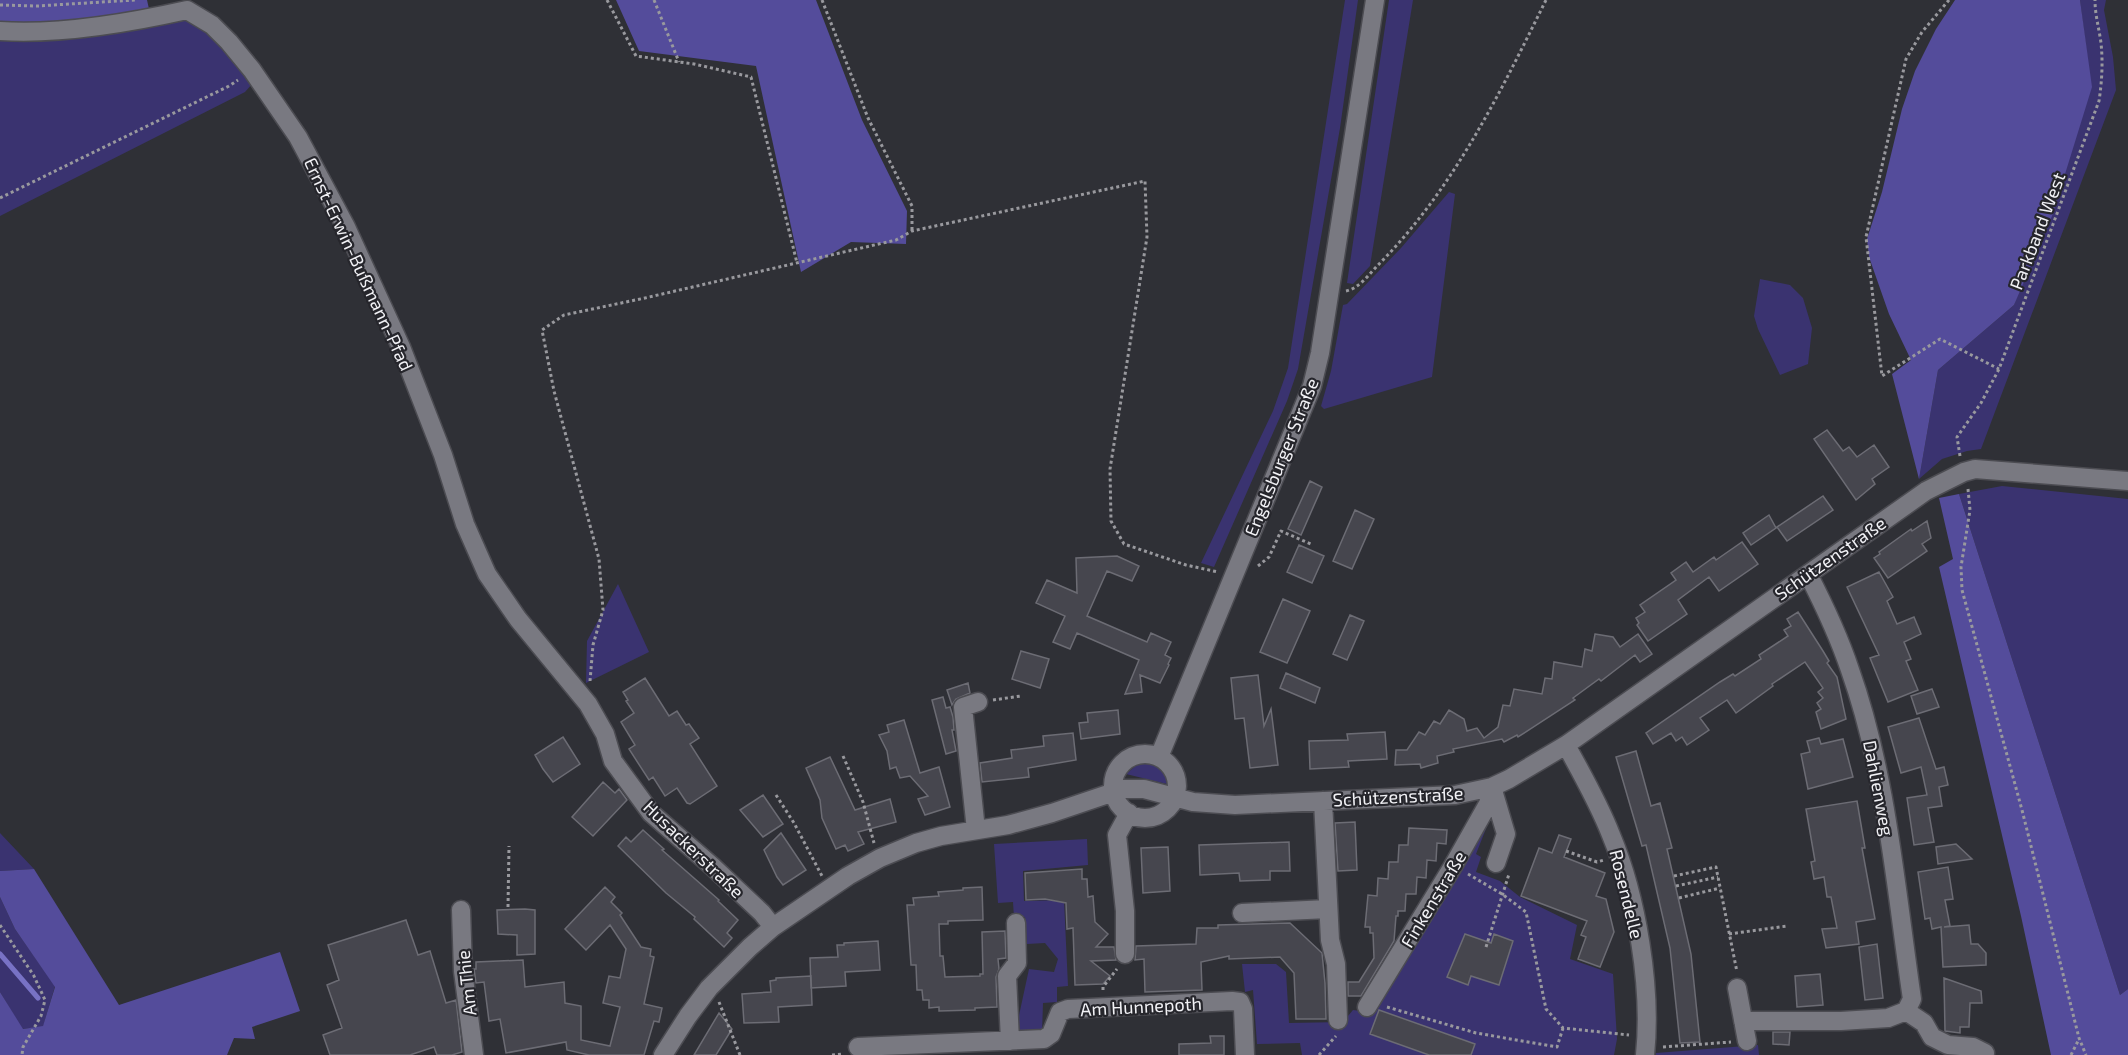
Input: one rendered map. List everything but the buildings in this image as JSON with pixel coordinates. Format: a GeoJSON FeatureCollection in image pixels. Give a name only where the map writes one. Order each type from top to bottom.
{"type":"FeatureCollection","features":[{"type":"Feature","properties":{"kind":"street","name":"Engelsburger Straße"},"geometry":{"type":"LineString","coordinates":[[1159,757],[1312,387],[1330,295],[1376,0]]}},
{"type":"Feature","properties":{"kind":"street","name":"Ernst-Erwin-Bußmann-Pfad"},"geometry":{"type":"LineString","coordinates":[[0,31],[27,33],[139,20],[187,10],[212,25],[229,42],[252,70],[298,137],[346,227],[401,347],[443,455],[465,524],[487,574],[518,618],[588,704]]}},
{"type":"Feature","properties":{"kind":"street","name":"Schützenstraße"},"geometry":{"type":"LineString","coordinates":[[663,1055],[709,988],[773,927],[828,888],[880,858],[916,843],[940,836],[1008,825],[1052,813],[1118,790],[1144,789],[1193,802],[1235,805],[1455,795],[1492,787],[1524,771],[1566,745],[1926,491],[1964,472],[1975,469],[2128,481]]}},
{"type":"Feature","properties":{"kind":"street","name":"Dahlienweg"},"geometry":{"type":"LineString","coordinates":[[1808,574],[1827,611],[1851,672],[1872,747],[1912,999],[1906,1011]]}},
{"type":"Feature","properties":{"kind":"street"},"geometry":{"type":"LineString","coordinates":[[976,830],[963,706],[978,702]]}},
{"type":"Feature","properties":{"kind":"street","name":"Husackerstraße"},"geometry":{"type":"LineString","coordinates":[[588,704],[605,735],[613,761],[651,813],[720,874],[773,927]]}},
{"type":"Feature","properties":{"kind":"street","name":"Rosendelle"},"geometry":{"type":"LineString","coordinates":[[1566,745],[1602,812],[1620,857],[1640,939],[1645,986],[1646,1047]]}},
{"type":"Feature","properties":{"kind":"street"},"geometry":{"type":"LineString","coordinates":[[1139,754],[1159,757],[1173,771],[1176,790],[1169,796],[1168,808],[1149,817],[1139,817],[1129,813],[1119,804],[1116,773],[1121,764],[1139,754]]}},
{"type":"Feature","properties":{"kind":"street"},"geometry":{"type":"LineString","coordinates":[[1492,787],[1506,834],[1496,863]]}},
{"type":"Feature","properties":{"kind":"street","name":"Finkenstraße"},"geometry":{"type":"LineString","coordinates":[[1369,1005],[1488,804],[1492,787]]}},
{"type":"Feature","properties":{"kind":"street"},"geometry":{"type":"LineString","coordinates":[[1323,801],[1330,940],[1336,964],[1338,1027]]}},
{"type":"Feature","properties":{"kind":"street"},"geometry":{"type":"LineString","coordinates":[[1125,954],[1125,911],[1117,835],[1129,813]]}},
{"type":"Feature","properties":{"kind":"street"},"geometry":{"type":"LineString","coordinates":[[1242,913],[1328,909]]}},
{"type":"Feature","properties":{"kind":"street","name":"Am Thie"},"geometry":{"type":"LineString","coordinates":[[461,910],[463,971],[474,1055]]}},
{"type":"Feature","properties":{"kind":"street"},"geometry":{"type":"LineString","coordinates":[[1006,1046],[1007,976],[1017,963],[1016,923]]}},
{"type":"Feature","properties":{"kind":"street"},"geometry":{"type":"LineString","coordinates":[[1737,988],[1747,1041]]}},
{"type":"Feature","properties":{"kind":"street","name":"Am Hunnepoth"},"geometry":{"type":"LineString","coordinates":[[858,1047],[931,1043],[1006,1046],[1044,1039],[1051,1034],[1060,1012],[1068,1009],[1240,1002],[1243,1009],[1245,1055]]}},
{"type":"Feature","properties":{"kind":"street"},"geometry":{"type":"LineString","coordinates":[[1743,1021],[1841,1021],[1888,1018],[1906,1011],[1924,1023],[1932,1037],[1948,1045],[1973,1047],[1985,1053]]}},
{"type":"Feature","properties":{"kind":"path"},"geometry":{"type":"LineString","coordinates":[[0,5],[37,6],[135,0]]}},
{"type":"Feature","properties":{"kind":"path"},"geometry":{"type":"LineString","coordinates":[[608,0],[636,56],[679,62],[751,77],[797,263]]}},
{"type":"Feature","properties":{"kind":"path"},"geometry":{"type":"LineString","coordinates":[[654,0],[679,62]]}},
{"type":"Feature","properties":{"kind":"path"},"geometry":{"type":"LineString","coordinates":[[822,0],[868,118],[912,206],[912,231]]}},
{"type":"Feature","properties":{"kind":"path"},"geometry":{"type":"LineString","coordinates":[[1330,295],[1354,290],[1430,205],[1476,135],[1546,0]]}},
{"type":"Feature","properties":{"kind":"path"},"geometry":{"type":"LineString","coordinates":[[1949,0],[1922,32],[1906,59],[1866,237],[1882,376],[1940,339],[2000,369]]}},
{"type":"Feature","properties":{"kind":"path","name":"Parkband West"},"geometry":{"type":"LineString","coordinates":[[1960,459],[1956,437],[1986,396],[2000,369],[2099,100],[2103,71],[2095,0]]}},
{"type":"Feature","properties":{"kind":"path"},"geometry":{"type":"LineString","coordinates":[[0,198],[229,86],[252,70]]}},
{"type":"Feature","properties":{"kind":"path"},"geometry":{"type":"LineString","coordinates":[[588,704],[593,645],[603,610],[599,558],[554,391],[542,330],[564,315],[896,240],[912,231],[1145,181],[1147,237],[1110,469],[1112,520],[1124,544],[1186,565],[1233,575]]}},
{"type":"Feature","properties":{"kind":"path"},"geometry":{"type":"LineString","coordinates":[[1968,489],[1970,510],[1961,567],[1962,590],[2022,810],[2079,1038],[2086,1055]]}},
{"type":"Feature","properties":{"kind":"path"},"geometry":{"type":"LineString","coordinates":[[1255,573],[1259,564],[1269,557],[1281,531],[1313,545]]}},
{"type":"Feature","properties":{"kind":"path"},"geometry":{"type":"LineString","coordinates":[[978,702],[1021,696]]}},
{"type":"Feature","properties":{"kind":"path"},"geometry":{"type":"LineString","coordinates":[[843,756],[863,802],[880,858]]}},
{"type":"Feature","properties":{"kind":"path"},"geometry":{"type":"LineString","coordinates":[[776,795],[794,823],[828,888]]}},
{"type":"Feature","properties":{"kind":"path"},"geometry":{"type":"LineString","coordinates":[[508,907],[509,846]]}},
{"type":"Feature","properties":{"kind":"path"},"geometry":{"type":"LineString","coordinates":[[1566,851],[1598,862],[1620,857]]}},
{"type":"Feature","properties":{"kind":"path"},"geometry":{"type":"LineString","coordinates":[[1486,947],[1510,870],[1496,863]]}},
{"type":"Feature","properties":{"kind":"path"},"geometry":{"type":"LineString","coordinates":[[1453,866],[1502,894],[1526,912],[1546,1010],[1563,1028],[1646,1047],[1747,1041]]}},
{"type":"Feature","properties":{"kind":"path"},"geometry":{"type":"LineString","coordinates":[[1674,876],[1716,867],[1739,985],[1737,988]]}},
{"type":"Feature","properties":{"kind":"path"},"geometry":{"type":"LineString","coordinates":[[1676,886],[1718,877]]}},
{"type":"Feature","properties":{"kind":"path"},"geometry":{"type":"LineString","coordinates":[[1679,898],[1720,888]]}},
{"type":"Feature","properties":{"kind":"path"},"geometry":{"type":"LineString","coordinates":[[0,925],[34,976],[45,1000],[41,1016],[22,1055]]}},
{"type":"Feature","properties":{"kind":"path"},"geometry":{"type":"LineString","coordinates":[[1729,934],[1787,926]]}},
{"type":"Feature","properties":{"kind":"path"},"geometry":{"type":"LineString","coordinates":[[1104,1008],[1103,987],[1119,967],[1125,954]]}},
{"type":"Feature","properties":{"kind":"path"},"geometry":{"type":"LineString","coordinates":[[709,988],[720,1004],[740,1050],[740,1055]]}},
{"type":"Feature","properties":{"kind":"path"},"geometry":{"type":"LineString","coordinates":[[1369,1005],[1476,1033],[1557,1047],[1563,1028]]}},
{"type":"Feature","properties":{"kind":"path"},"geometry":{"type":"LineString","coordinates":[[1318,1055],[1338,1027]]}},
{"type":"Feature","properties":{"kind":"path"},"geometry":{"type":"LineString","coordinates":[[2071,1055],[2079,1038]]}},
{"type":"Feature","properties":{"kind":"shaded area"},"geometry":{"type":"Polygon","coordinates":[[[0,0],[147,0],[149,9],[44,25],[0,24],[0,0]]]}},
{"type":"Feature","properties":{"kind":"shaded area"},"geometry":{"type":"Polygon","coordinates":[[[616,0],[816,0],[862,120],[907,211],[906,244],[851,242],[801,272],[756,66],[639,51],[616,0]]]}},
{"type":"Feature","properties":{"kind":"shaded area"},"geometry":{"type":"Polygon","coordinates":[[[1345,0],[1358,0],[1340,128],[1298,369],[1287,401],[1214,567],[1201,563],[1273,411],[1288,368],[1345,0]]]}},
{"type":"Feature","properties":{"kind":"shaded area"},"geometry":{"type":"Polygon","coordinates":[[[1389,0],[1413,0],[1370,266],[1353,284],[1347,283],[1389,0]]]}},
{"type":"Feature","properties":{"kind":"shaded area"},"geometry":{"type":"Polygon","coordinates":[[[1955,0],[2080,0],[2092,87],[2052,216],[2014,305],[1938,370],[1919,479],[1892,374],[1911,360],[1889,314],[1869,257],[1867,239],[1882,192],[1902,109],[1915,71],[1936,29],[1955,0]]]}},
{"type":"Feature","properties":{"kind":"shaded area"},"geometry":{"type":"Polygon","coordinates":[[[2080,0],[2106,0],[2104,10],[2113,57],[2116,90],[1981,449],[1942,459],[1919,479],[1938,370],[2014,305],[2091,87],[2080,0]]]}},
{"type":"Feature","properties":{"kind":"shaded area"},"geometry":{"type":"Polygon","coordinates":[[[186,17],[211,33],[253,83],[245,92],[0,216],[0,37],[186,17]]]}},
{"type":"Feature","properties":{"kind":"shaded area"},"geometry":{"type":"Polygon","coordinates":[[[1449,192],[1455,194],[1432,377],[1324,409],[1321,406],[1331,371],[1343,305],[1347,304],[1401,248],[1449,192]]]}},
{"type":"Feature","properties":{"kind":"shaded area"},"geometry":{"type":"Polygon","coordinates":[[[1760,279],[1790,285],[1803,298],[1812,328],[1808,364],[1780,375],[1754,316],[1760,279]]]}},
{"type":"Feature","properties":{"kind":"shaded area"},"geometry":{"type":"Polygon","coordinates":[[[2002,486],[2128,499],[2128,989],[2120,995],[1959,494],[2002,486]]]}},
{"type":"Feature","properties":{"kind":"shaded area"},"geometry":{"type":"Polygon","coordinates":[[[1959,494],[2120,995],[2128,989],[2128,1055],[2051,1055],[2021,916],[1939,567],[1953,559],[1939,498],[1959,494]]]}},
{"type":"Feature","properties":{"kind":"shaded area"},"geometry":{"type":"Polygon","coordinates":[[[618,584],[649,652],[586,683],[587,641],[618,584]]]}},
{"type":"Feature","properties":{"kind":"shaded area"},"geometry":{"type":"Polygon","coordinates":[[[1146,763],[1161,770],[1167,784],[1126,774],[1138,764],[1146,763]]]}},
{"type":"Feature","properties":{"kind":"shaded area"},"geometry":{"type":"Polygon","coordinates":[[[1491,816],[1476,854],[1481,857],[1476,872],[1500,881],[1520,897],[1577,925],[1570,959],[1613,974],[1617,1039],[1614,1055],[1302,1055],[1300,1043],[1257,1044],[1253,990],[1245,992],[1242,964],[1276,964],[1286,972],[1289,1023],[1343,1022],[1353,1010],[1368,1012],[1491,816]]]}},
{"type":"Feature","properties":{"kind":"shaded area"},"geometry":{"type":"Polygon","coordinates":[[[0,833],[34,869],[0,871],[0,833]]]}},
{"type":"Feature","properties":{"kind":"shaded area"},"geometry":{"type":"Polygon","coordinates":[[[1087,839],[1088,865],[1023,871],[1024,901],[1064,900],[1068,986],[1057,987],[1057,1002],[1043,1003],[1042,1033],[1015,1034],[1029,969],[1054,972],[1058,959],[1045,943],[1027,944],[1025,917],[1014,918],[1013,902],[998,903],[994,844],[1087,839]]]}},
{"type":"Feature","properties":{"kind":"shaded area"},"geometry":{"type":"Polygon","coordinates":[[[34,869],[119,1005],[280,952],[300,1011],[252,1027],[255,1039],[234,1038],[227,1055],[0,1055],[0,992],[23,1029],[43,1026],[55,987],[15,929],[0,897],[0,871],[34,869]]]}},
{"type":"Feature","properties":{"kind":"shaded area"},"geometry":{"type":"Polygon","coordinates":[[[0,897],[15,929],[55,986],[43,1027],[22,1029],[0,992],[0,897]]]}},
{"type":"Feature","properties":{"kind":"shaded area"},"geometry":{"type":"Polygon","coordinates":[[[1758,1045],[1759,1055],[1656,1055],[1656,1053],[1758,1045]]]}},
{"type":"Feature","properties":{"kind":"waterway"},"geometry":{"type":"LineString","coordinates":[[0,954],[38,998]]}}]}
